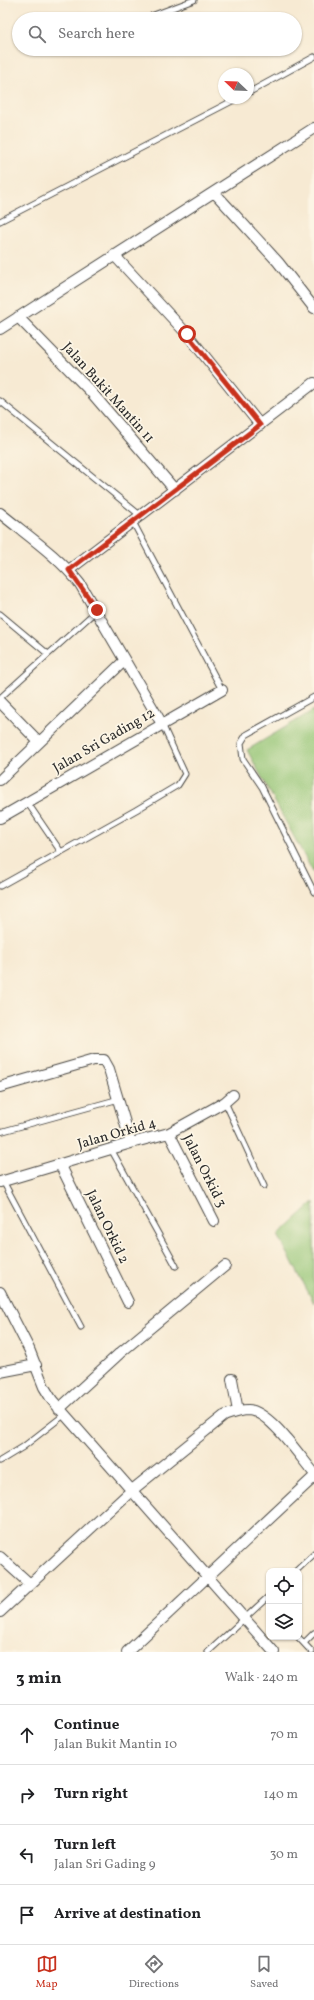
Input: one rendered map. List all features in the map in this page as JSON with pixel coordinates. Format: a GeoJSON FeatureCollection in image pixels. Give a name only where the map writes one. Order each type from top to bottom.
{"type":"FeatureCollection","features":[{"type":"Feature","properties":{"kind":"street"},"geometry":{"type":"LineString","coordinates":[[0,329],[310,130],[314,141]]}},
{"type":"Feature","properties":{"kind":"street"},"geometry":{"type":"LineString","coordinates":[[214,192],[278,262],[314,308]]}},
{"type":"Feature","properties":{"kind":"street"},"geometry":{"type":"LineString","coordinates":[[114,255],[187,334],[260,425]]}},
{"type":"Feature","properties":{"kind":"street","name":"Jalan Bukit Mantin 11"},"geometry":{"type":"LineString","coordinates":[[18,317],[91,392],[175,490]]}},
{"type":"Feature","properties":{"kind":"street"},"geometry":{"type":"LineString","coordinates":[[69,570],[314,383]]}},
{"type":"Feature","properties":{"kind":"street"},"geometry":{"type":"LineString","coordinates":[[0,513],[69,570],[97,610],[124,661],[162,724]]}},
{"type":"Feature","properties":{"kind":"street"},"geometry":{"type":"LineString","coordinates":[[0,780],[124,661]]}},
{"type":"Feature","properties":{"kind":"street","name":"Jalan Sri Gading 12"},"geometry":{"type":"LineString","coordinates":[[0,818],[222,690]]}},
{"type":"Feature","properties":{"kind":"street"},"geometry":{"type":"LineString","coordinates":[[0,702],[39,742]]}},
{"type":"Feature","properties":{"kind":"street"},"geometry":{"type":"LineString","coordinates":[[0,1087],[94,1060],[104,1060],[109,1069],[119,1099],[131,1143]]}},
{"type":"Feature","properties":{"kind":"street","name":"Jalan Orkid 4"},"geometry":{"type":"LineString","coordinates":[[1,1182],[169,1133],[225,1102],[233,1095]]}},
{"type":"Feature","properties":{"kind":"street","name":"Jalan Orkid 3"},"geometry":{"type":"LineString","coordinates":[[169,1133],[214,1221]]}},
{"type":"Feature","properties":{"kind":"street","name":"Jalan Orkid 2"},"geometry":{"type":"LineString","coordinates":[[60,1164],[128,1302]]}},
{"type":"Feature","properties":{"kind":"street"},"geometry":{"type":"LineString","coordinates":[[62,1412],[120,1353],[225,1266]]}},
{"type":"Feature","properties":{"kind":"street"},"geometry":{"type":"LineString","coordinates":[[0,1292],[36,1365],[44,1387],[62,1412],[274,1652]]}},
{"type":"Feature","properties":{"kind":"street"},"geometry":{"type":"LineString","coordinates":[[0,1372],[36,1365]]}},
{"type":"Feature","properties":{"kind":"street"},"geometry":{"type":"LineString","coordinates":[[232,1379],[238,1411]]}},
{"type":"Feature","properties":{"kind":"street"},"geometry":{"type":"LineString","coordinates":[[0,1612],[131,1491],[224,1416],[238,1411],[250,1410],[261,1415],[271,1423],[314,1474]]}},
{"type":"Feature","properties":{"kind":"street"},"geometry":{"type":"LineString","coordinates":[[127,1652],[206,1576],[314,1477]]}},
{"type":"Feature","properties":{"kind":"street"},"geometry":{"type":"LineString","coordinates":[[0,1557],[30,1584]]}},
{"type":"Feature","properties":{"kind":"lane"},"geometry":{"type":"LineString","coordinates":[[162,12],[194,0]]}},
{"type":"Feature","properties":{"kind":"lane"},"geometry":{"type":"LineString","coordinates":[[254,90],[314,58]]}},
{"type":"Feature","properties":{"kind":"lane"},"geometry":{"type":"LineString","coordinates":[[0,221],[226,104]]}},
{"type":"Feature","properties":{"kind":"lane"},"geometry":{"type":"LineString","coordinates":[[0,401],[137,519],[222,690]]}},
{"type":"Feature","properties":{"kind":"lane"},"geometry":{"type":"LineString","coordinates":[[0,698],[97,610]]}},
{"type":"Feature","properties":{"kind":"lane"},"geometry":{"type":"LineString","coordinates":[[0,614],[48,654]]}},
{"type":"Feature","properties":{"kind":"lane"},"geometry":{"type":"LineString","coordinates":[[314,697],[246,735],[241,742],[241,751],[262,787],[314,892]]}},
{"type":"Feature","properties":{"kind":"lane"},"geometry":{"type":"LineString","coordinates":[[0,886],[178,785],[185,774],[162,724]]}},
{"type":"Feature","properties":{"kind":"lane"},"geometry":{"type":"LineString","coordinates":[[27,802],[61,852]]}},
{"type":"Feature","properties":{"kind":"lane"},"geometry":{"type":"LineString","coordinates":[[0,1132],[119,1099]]}},
{"type":"Feature","properties":{"kind":"lane"},"geometry":{"type":"LineString","coordinates":[[225,1102],[264,1186]]}},
{"type":"Feature","properties":{"kind":"lane"},"geometry":{"type":"LineString","coordinates":[[111,1149],[176,1266]]}},
{"type":"Feature","properties":{"kind":"lane"},"geometry":{"type":"LineString","coordinates":[[1,1182],[81,1327]]}},
{"type":"Feature","properties":{"kind":"lane"},"geometry":{"type":"LineString","coordinates":[[0,1461],[23,1447],[62,1412]]}},
{"type":"Feature","properties":{"kind":"lane"},"geometry":{"type":"LineString","coordinates":[[299,1568],[314,1554]]}},
{"type":"Feature","properties":{"kind":"lane"},"geometry":{"type":"LineString","coordinates":[[208,1652],[266,1599]]}},
{"type":"Feature","properties":{"kind":"lane"},"geometry":{"type":"LineString","coordinates":[[304,1643],[314,1633]]}},
{"type":"Feature","properties":{"kind":"lane"},"geometry":{"type":"LineString","coordinates":[[301,1640],[312,1652]]}},
{"type":"Feature","properties":{"kind":"green space"},"geometry":{"type":"Polygon","coordinates":[[[314,710],[314,874],[247,750],[314,710]]]}},
{"type":"Feature","properties":{"kind":"green space"},"geometry":{"type":"Polygon","coordinates":[[[314,1202],[314,1303],[278,1235],[314,1202]]]}},
{"type":"Feature","properties":{"kind":"route"},"geometry":{"type":"LineString","coordinates":[[97,610],[69,570],[260,425],[187,334]]}}]}
